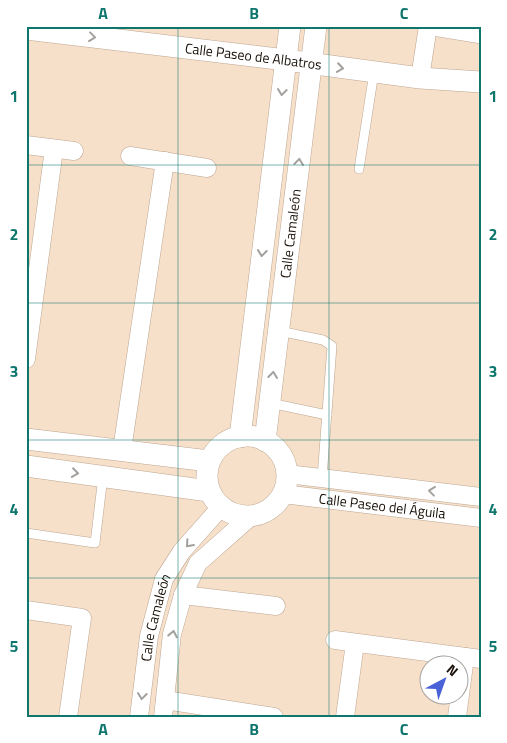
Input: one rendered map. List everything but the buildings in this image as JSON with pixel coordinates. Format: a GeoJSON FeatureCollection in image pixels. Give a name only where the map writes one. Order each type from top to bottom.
{"type":"FeatureCollection","features":[{"type":"Feature","properties":{"kind":"street","name":"Calle Camaleón"},"geometry":{"type":"LineString","coordinates":[[240,437],[290,26]]}},
{"type":"Feature","properties":{"kind":"street","name":"Calle Camaleón"},"geometry":{"type":"LineString","coordinates":[[265,441],[316,26]]}},
{"type":"Feature","properties":{"kind":"street"},"geometry":{"type":"LineString","coordinates":[[420,78],[428,26]]}},
{"type":"Feature","properties":{"kind":"street"},"geometry":{"type":"LineString","coordinates":[[438,26],[481,33]]}},
{"type":"Feature","properties":{"kind":"street","name":"Calle Paseo de Albatros"},"geometry":{"type":"LineString","coordinates":[[26,29],[420,78],[481,82]]}},
{"type":"Feature","properties":{"kind":"street"},"geometry":{"type":"LineString","coordinates":[[26,145],[74,151]]}},
{"type":"Feature","properties":{"kind":"street"},"geometry":{"type":"LineString","coordinates":[[26,359],[54,148]]}},
{"type":"Feature","properties":{"kind":"street"},"geometry":{"type":"LineString","coordinates":[[130,156],[207,168]]}},
{"type":"Feature","properties":{"kind":"street"},"geometry":{"type":"LineString","coordinates":[[122,450],[165,161]]}},
{"type":"Feature","properties":{"kind":"street"},"geometry":{"type":"LineString","coordinates":[[248,436],[257,437],[265,441],[274,446],[285,464],[285,484],[278,503],[270,510],[250,517],[230,513],[215,499],[207,481],[206,471],[209,461],[221,445],[230,440],[248,436]]}},
{"type":"Feature","properties":{"kind":"street"},"geometry":{"type":"LineString","coordinates":[[26,439],[209,461]]}},
{"type":"Feature","properties":{"kind":"street"},"geometry":{"type":"LineString","coordinates":[[26,466],[103,476],[215,499]]}},
{"type":"Feature","properties":{"kind":"street","name":"Calle Paseo del Águila"},"geometry":{"type":"LineString","coordinates":[[285,484],[322,478],[481,497]]}},
{"type":"Feature","properties":{"kind":"street","name":"Calle Paseo del Águila"},"geometry":{"type":"LineString","coordinates":[[285,484],[481,518]]}},
{"type":"Feature","properties":{"kind":"street","name":"Calle Camaleón"},"geometry":{"type":"LineString","coordinates":[[139,717],[149,636],[164,579],[215,499]]}},
{"type":"Feature","properties":{"kind":"street","name":"Calle Camaleón"},"geometry":{"type":"LineString","coordinates":[[164,708],[172,634],[183,595],[198,563],[250,517]]}},
{"type":"Feature","properties":{"kind":"street"},"geometry":{"type":"LineString","coordinates":[[183,595],[276,606]]}},
{"type":"Feature","properties":{"kind":"street"},"geometry":{"type":"LineString","coordinates":[[26,610],[82,618],[68,717]]}},
{"type":"Feature","properties":{"kind":"street"},"geometry":{"type":"LineString","coordinates":[[335,640],[473,658],[457,717]]}},
{"type":"Feature","properties":{"kind":"street"},"geometry":{"type":"LineString","coordinates":[[345,717],[355,642]]}},
{"type":"Feature","properties":{"kind":"street"},"geometry":{"type":"LineString","coordinates":[[164,708],[274,717]]}},
{"type":"Feature","properties":{"kind":"lane"},"geometry":{"type":"LineString","coordinates":[[359,169],[374,72]]}},
{"type":"Feature","properties":{"kind":"lane"},"geometry":{"type":"LineString","coordinates":[[279,331],[323,340],[332,346],[322,478]]}},
{"type":"Feature","properties":{"kind":"lane"},"geometry":{"type":"LineString","coordinates":[[270,403],[327,415]]}},
{"type":"Feature","properties":{"kind":"lane"},"geometry":{"type":"LineString","coordinates":[[26,533],[95,543],[103,476]]}}]}
